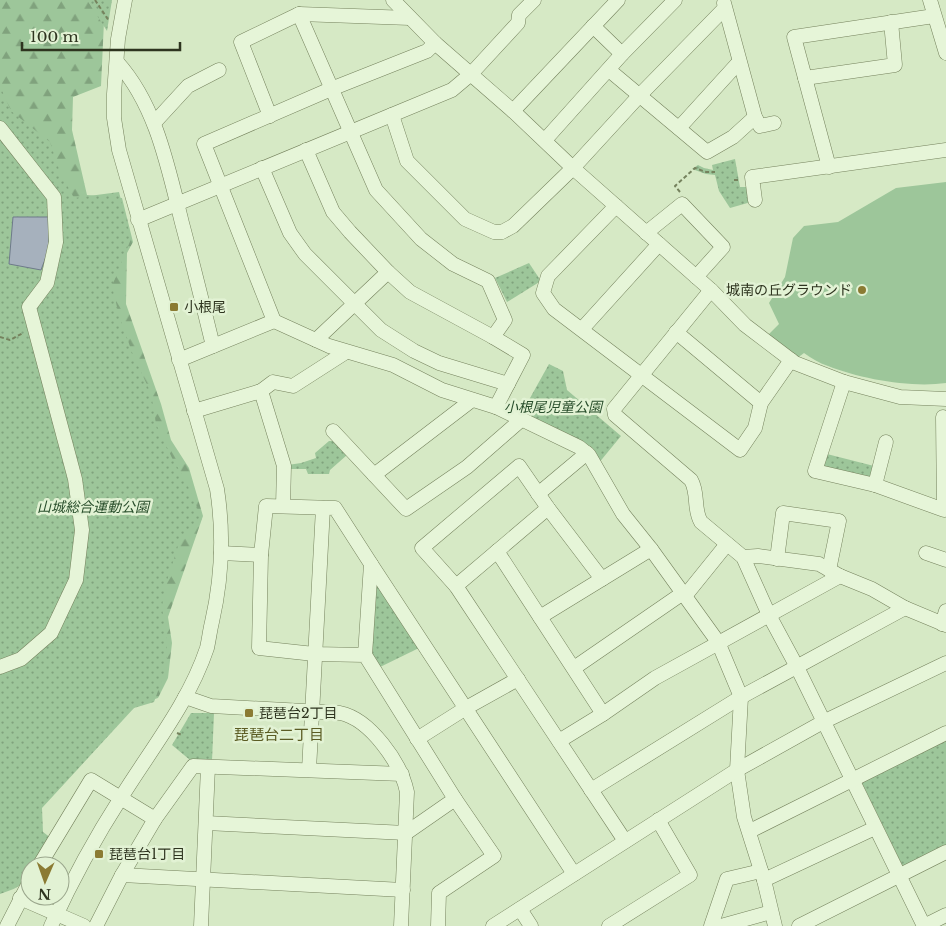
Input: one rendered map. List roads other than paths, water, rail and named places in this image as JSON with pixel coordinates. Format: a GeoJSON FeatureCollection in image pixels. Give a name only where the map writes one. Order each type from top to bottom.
{"type":"FeatureCollection","features":[{"type":"Feature","properties":{"kind":"street"},"geometry":{"type":"LineString","coordinates":[[54,920],[82,861],[185,697],[207,647],[218,594],[221,516],[217,490],[138,220],[116,134],[114,94],[125,0]]}},
{"type":"Feature","properties":{"kind":"street"},"geometry":{"type":"LineString","coordinates":[[393,0],[435,43],[711,290],[745,325],[795,363],[844,382],[900,397],[946,399]]}},
{"type":"Feature","properties":{"kind":"street"},"geometry":{"type":"LineString","coordinates":[[138,220],[452,90],[471,74],[518,22],[519,15],[534,0]]}},
{"type":"Feature","properties":{"kind":"street"},"geometry":{"type":"LineString","coordinates":[[513,111],[618,0]]}},
{"type":"Feature","properties":{"kind":"street"},"geometry":{"type":"LineString","coordinates":[[545,140],[622,54],[675,0]]}},
{"type":"Feature","properties":{"kind":"street"},"geometry":{"type":"LineString","coordinates":[[930,0],[946,53]]}},
{"type":"Feature","properties":{"kind":"street"},"geometry":{"type":"LineString","coordinates":[[392,115],[408,161],[465,220],[494,232],[502,232],[513,226],[573,168],[724,5]]}},
{"type":"Feature","properties":{"kind":"street"},"geometry":{"type":"LineString","coordinates":[[724,5],[755,117],[760,126],[774,123]]}},
{"type":"Feature","properties":{"kind":"street"},"geometry":{"type":"LineString","coordinates":[[270,116],[241,42],[298,14],[410,18]]}},
{"type":"Feature","properties":{"kind":"street"},"geometry":{"type":"LineString","coordinates":[[298,14],[376,190],[421,239],[453,264],[488,281],[505,320],[493,336]]}},
{"type":"Feature","properties":{"kind":"street"},"geometry":{"type":"LineString","coordinates":[[829,167],[794,37],[934,16]]}},
{"type":"Feature","properties":{"kind":"street"},"geometry":{"type":"LineString","coordinates":[[805,78],[896,65],[891,22]]}},
{"type":"Feature","properties":{"kind":"street"},"geometry":{"type":"LineString","coordinates":[[593,26],[622,54]]}},
{"type":"Feature","properties":{"kind":"street"},"geometry":{"type":"LineString","coordinates":[[435,43],[427,51],[331,89],[204,144],[274,321],[346,352],[393,365],[442,390],[496,407],[587,453],[623,514],[651,548],[718,642],[741,697],[736,770],[744,817],[763,876],[775,926]]}},
{"type":"Feature","properties":{"kind":"street"},"geometry":{"type":"LineString","coordinates":[[117,62],[135,84],[154,122],[177,203],[213,346]]}},
{"type":"Feature","properties":{"kind":"street"},"geometry":{"type":"LineString","coordinates":[[679,128],[739,62]]}},
{"type":"Feature","properties":{"kind":"street"},"geometry":{"type":"LineString","coordinates":[[154,122],[188,86],[219,70]]}},
{"type":"Feature","properties":{"kind":"street"},"geometry":{"type":"LineString","coordinates":[[608,70],[707,152],[733,137],[755,117]]}},
{"type":"Feature","properties":{"kind":"street"},"geometry":{"type":"LineString","coordinates":[[0,128],[54,197],[56,242],[47,283],[29,307],[75,479],[82,530],[76,580],[51,633],[21,660],[0,667]]}},
{"type":"Feature","properties":{"kind":"street"},"geometry":{"type":"LineString","coordinates":[[306,150],[333,212],[388,272],[410,292],[493,336],[523,355],[496,407]]}},
{"type":"Feature","properties":{"kind":"street"},"geometry":{"type":"LineString","coordinates":[[755,200],[752,177],[946,150]]}},
{"type":"Feature","properties":{"kind":"street"},"geometry":{"type":"LineString","coordinates":[[262,168],[290,233],[305,254],[381,330],[414,351],[439,363],[508,384]]}},
{"type":"Feature","properties":{"kind":"street"},"geometry":{"type":"LineString","coordinates":[[646,233],[682,204],[723,247],[696,277]]}},
{"type":"Feature","properties":{"kind":"street"},"geometry":{"type":"LineString","coordinates":[[616,206],[548,276],[543,293],[554,308],[740,450],[755,428],[761,403],[791,360]]}},
{"type":"Feature","properties":{"kind":"street"},"geometry":{"type":"LineString","coordinates":[[582,329],[659,244]]}},
{"type":"Feature","properties":{"kind":"street"},"geometry":{"type":"LineString","coordinates":[[316,340],[388,272]]}},
{"type":"Feature","properties":{"kind":"street"},"geometry":{"type":"LineString","coordinates":[[711,290],[614,408],[614,415],[691,480],[696,488],[697,516],[701,522],[743,557],[769,615],[797,667],[924,926],[946,915]]}},
{"type":"Feature","properties":{"kind":"street"},"geometry":{"type":"LineString","coordinates":[[179,360],[274,321]]}},
{"type":"Feature","properties":{"kind":"street"},"geometry":{"type":"LineString","coordinates":[[676,332],[761,403]]}},
{"type":"Feature","properties":{"kind":"street"},"geometry":{"type":"LineString","coordinates":[[194,411],[261,391],[274,382],[293,386],[346,352]]}},
{"type":"Feature","properties":{"kind":"street"},"geometry":{"type":"LineString","coordinates":[[844,382],[815,471],[875,485],[944,510],[943,417]]}},
{"type":"Feature","properties":{"kind":"street"},"geometry":{"type":"LineString","coordinates":[[261,391],[284,466],[283,506]]}},
{"type":"Feature","properties":{"kind":"street"},"geometry":{"type":"LineString","coordinates":[[374,475],[472,400]]}},
{"type":"Feature","properties":{"kind":"street"},"geometry":{"type":"LineString","coordinates":[[333,431],[406,509],[467,467],[522,419]]}},
{"type":"Feature","properties":{"kind":"street"},"geometry":{"type":"LineString","coordinates":[[875,485],[886,442]]}},
{"type":"Feature","properties":{"kind":"street"},"geometry":{"type":"LineString","coordinates":[[538,494],[587,453]]}},
{"type":"Feature","properties":{"kind":"street"},"geometry":{"type":"LineString","coordinates":[[602,579],[519,466],[422,548],[456,586],[625,841]]}},
{"type":"Feature","properties":{"kind":"street"},"geometry":{"type":"LineString","coordinates":[[365,656],[314,654],[259,648],[261,555],[266,506],[335,508],[574,874]]}},
{"type":"Feature","properties":{"kind":"street"},"geometry":{"type":"LineString","coordinates":[[309,770],[323,508]]}},
{"type":"Feature","properties":{"kind":"street"},"geometry":{"type":"LineString","coordinates":[[456,586],[548,508]]}},
{"type":"Feature","properties":{"kind":"street"},"geometry":{"type":"LineString","coordinates":[[776,559],[783,513],[839,522],[835,573]]}},
{"type":"Feature","properties":{"kind":"street"},"geometry":{"type":"LineString","coordinates":[[574,668],[684,595],[726,544]]}},
{"type":"Feature","properties":{"kind":"street"},"geometry":{"type":"LineString","coordinates":[[540,617],[651,548]]}},
{"type":"Feature","properties":{"kind":"street"},"geometry":{"type":"LineString","coordinates":[[497,551],[603,714]]}},
{"type":"Feature","properties":{"kind":"street"},"geometry":{"type":"LineString","coordinates":[[221,552],[261,555]]}},
{"type":"Feature","properties":{"kind":"street"},"geometry":{"type":"LineString","coordinates":[[926,553],[946,560]]}},
{"type":"Feature","properties":{"kind":"street"},"geometry":{"type":"LineString","coordinates":[[743,557],[758,556],[819,564],[872,589],[906,608],[945,620]]}},
{"type":"Feature","properties":{"kind":"street"},"geometry":{"type":"LineString","coordinates":[[371,564],[365,656],[455,799],[494,856],[439,893],[438,926]]}},
{"type":"Feature","properties":{"kind":"street"},"geometry":{"type":"LineString","coordinates":[[559,741],[656,678],[769,615],[835,573]]}},
{"type":"Feature","properties":{"kind":"street"},"geometry":{"type":"LineString","coordinates":[[591,790],[741,697],[906,608]]}},
{"type":"Feature","properties":{"kind":"street"},"geometry":{"type":"LineString","coordinates":[[493,926],[736,770],[823,722],[946,663]]}},
{"type":"Feature","properties":{"kind":"street"},"geometry":{"type":"LineString","coordinates":[[417,739],[466,708],[518,679]]}},
{"type":"Feature","properties":{"kind":"street"},"geometry":{"type":"LineString","coordinates":[[185,697],[211,706],[346,714],[364,724],[380,742],[402,774],[407,792],[401,926]]}},
{"type":"Feature","properties":{"kind":"street"},"geometry":{"type":"LineString","coordinates":[[750,831],[946,733]]}},
{"type":"Feature","properties":{"kind":"street"},"geometry":{"type":"LineString","coordinates":[[96,926],[122,874],[155,818],[193,766],[402,774]]}},
{"type":"Feature","properties":{"kind":"street"},"geometry":{"type":"LineString","coordinates":[[201,926],[208,767]]}},
{"type":"Feature","properties":{"kind":"street"},"geometry":{"type":"LineString","coordinates":[[45,856],[91,780],[155,818]]}},
{"type":"Feature","properties":{"kind":"street"},"geometry":{"type":"LineString","coordinates":[[206,823],[406,833],[455,799]]}},
{"type":"Feature","properties":{"kind":"street"},"geometry":{"type":"LineString","coordinates":[[609,926],[690,874],[658,820]]}},
{"type":"Feature","properties":{"kind":"street"},"geometry":{"type":"LineString","coordinates":[[711,926],[727,880],[763,876],[875,828]]}},
{"type":"Feature","properties":{"kind":"street"},"geometry":{"type":"LineString","coordinates":[[799,926],[946,852]]}},
{"type":"Feature","properties":{"kind":"street"},"geometry":{"type":"LineString","coordinates":[[122,874],[403,890]]}},
{"type":"Feature","properties":{"kind":"street"},"geometry":{"type":"LineString","coordinates":[[7,926],[20,898]]}},
{"type":"Feature","properties":{"kind":"street"},"geometry":{"type":"LineString","coordinates":[[32,906],[54,920],[84,926]]}},
{"type":"Feature","properties":{"kind":"street"},"geometry":{"type":"LineString","coordinates":[[520,909],[531,926]]}},
{"type":"Feature","properties":{"kind":"street"},"geometry":{"type":"LineString","coordinates":[[721,926],[771,912]]}},
{"type":"Feature","properties":{"kind":"place","name":"城南の丘グラウンド"},"geometry":{"type":"Point","coordinates":[862,290]}},
{"type":"Feature","properties":{"kind":"place","name":"小根尾"},"geometry":{"type":"Point","coordinates":[174,307]}},
{"type":"Feature","properties":{"kind":"place","name":"琵琶台2丁目"},"geometry":{"type":"Point","coordinates":[249,713]}},
{"type":"Feature","properties":{"kind":"place","name":"琵琶台1丁目"},"geometry":{"type":"Point","coordinates":[99,854]}},
{"type":"Feature","properties":{"kind":"district","name":"琵琶台二丁目"},"geometry":{"type":"Point","coordinates":[279,734]}},
{"type":"Feature","properties":{"kind":"park label","name":"小根尾児童公園"},"geometry":{"type":"Point","coordinates":[553,407]}},
{"type":"Feature","properties":{"kind":"park label","name":"山城総合運動公園"},"geometry":{"type":"Point","coordinates":[93,507]}}]}
